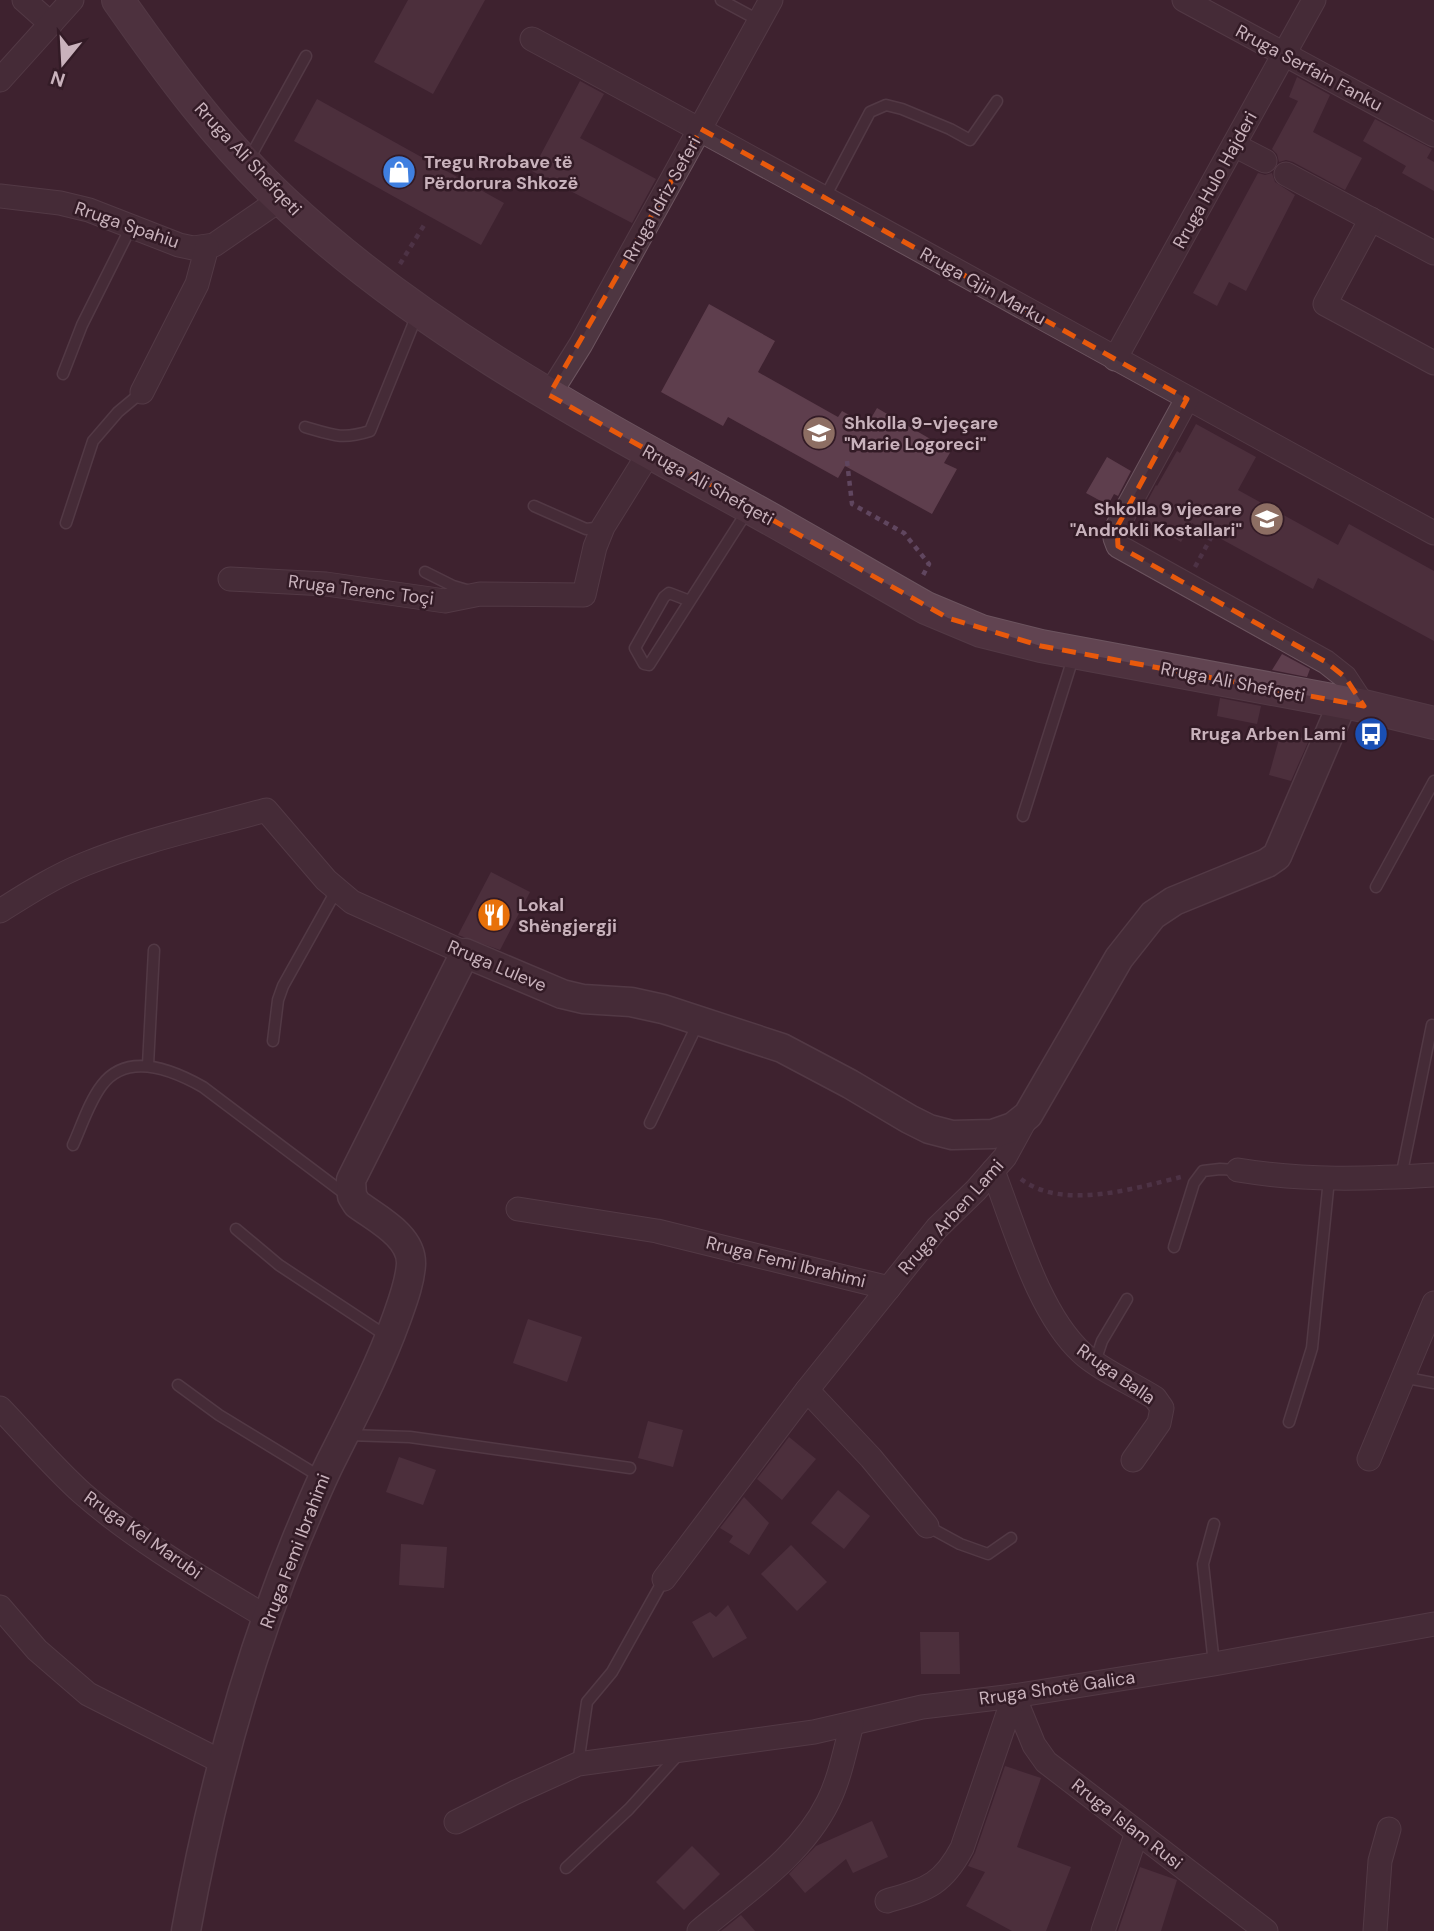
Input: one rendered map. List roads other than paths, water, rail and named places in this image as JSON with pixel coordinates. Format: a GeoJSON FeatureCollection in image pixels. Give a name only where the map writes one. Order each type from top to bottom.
{"type":"FeatureCollection","features":[{"type":"Feature","properties":{"kind":"main road","name":"Rruga Ali Shefqeti"},"geometry":{"type":"LineString","coordinates":[[118,0],[179,83],[247,163],[281,199],[338,249],[387,286],[548,395],[948,618],[981,631],[1075,653],[1353,704],[1434,723]]}},
{"type":"Feature","properties":{"kind":"street"},"geometry":{"type":"LineString","coordinates":[[24,0],[51,24]]}},
{"type":"Feature","properties":{"kind":"street"},"geometry":{"type":"LineString","coordinates":[[0,80],[72,0]]}},
{"type":"Feature","properties":{"kind":"street","name":"Rruga Idriz Seferi"},"geometry":{"type":"LineString","coordinates":[[548,395],[581,344],[771,0]]}},
{"type":"Feature","properties":{"kind":"street","name":"Rruga Serfain Fanku"},"geometry":{"type":"LineString","coordinates":[[1184,0],[1434,135]]}},
{"type":"Feature","properties":{"kind":"street","name":"Rruga Hulo Hajderi"},"geometry":{"type":"LineString","coordinates":[[1115,359],[1314,0]]}},
{"type":"Feature","properties":{"kind":"street","name":"Rruga Gjin Marku"},"geometry":{"type":"LineString","coordinates":[[532,39],[701,129],[1434,533]]}},
{"type":"Feature","properties":{"kind":"street"},"geometry":{"type":"LineString","coordinates":[[1234,145],[1265,162]]}},
{"type":"Feature","properties":{"kind":"street"},"geometry":{"type":"LineString","coordinates":[[1286,174],[1434,253]]}},
{"type":"Feature","properties":{"kind":"street","name":"Rruga Spahiu"},"geometry":{"type":"LineString","coordinates":[[0,196],[61,203],[89,210],[179,245],[207,247]]}},
{"type":"Feature","properties":{"kind":"street"},"geometry":{"type":"LineString","coordinates":[[142,392],[197,284],[207,247],[224,240],[281,199]]}},
{"type":"Feature","properties":{"kind":"street"},"geometry":{"type":"LineString","coordinates":[[1371,219],[1325,304],[1434,363]]}},
{"type":"Feature","properties":{"kind":"street"},"geometry":{"type":"LineString","coordinates":[[1187,399],[1117,527],[1115,538],[1118,546],[1326,662],[1345,677],[1353,704]]}},
{"type":"Feature","properties":{"kind":"street","name":"Rruga Terenc Toçi"},"geometry":{"type":"LineString","coordinates":[[230,579],[278,580],[352,587],[445,601],[480,594],[584,595],[595,547],[603,527],[649,453]]}},
{"type":"Feature","properties":{"kind":"street","name":"Rruga Arben Lami"},"geometry":{"type":"LineString","coordinates":[[664,1579],[807,1390],[937,1228],[999,1164],[1119,958],[1136,934],[1153,915],[1174,901],[1267,863],[1277,856],[1353,704]]}},
{"type":"Feature","properties":{"kind":"street","name":"Rruga Luleve"},"geometry":{"type":"LineString","coordinates":[[0,911],[83,865],[141,844],[266,810],[337,891],[352,902],[562,994],[583,999],[631,1002],[699,1020],[782,1048],[909,1119],[952,1136],[993,1134],[1013,1127],[1032,1109]]}},
{"type":"Feature","properties":{"kind":"street"},"geometry":{"type":"LineString","coordinates":[[357,1204],[352,1196],[351,1180],[465,953]]}},
{"type":"Feature","properties":{"kind":"street","name":"Rruga Balla"},"geometry":{"type":"LineString","coordinates":[[999,1164],[1044,1300],[1061,1332],[1084,1355],[1154,1398],[1162,1408],[1159,1423],[1133,1460]]}},
{"type":"Feature","properties":{"kind":"street"},"geometry":{"type":"LineString","coordinates":[[1238,1170],[1329,1179],[1434,1175]]}},
{"type":"Feature","properties":{"kind":"street","name":"Rruga Femi Ibrahimi"},"geometry":{"type":"LineString","coordinates":[[186,1931],[224,1763],[268,1618],[323,1478],[390,1338],[409,1278],[411,1254],[406,1243],[357,1204]]}},
{"type":"Feature","properties":{"kind":"street","name":"Rruga Femi Ibrahimi"},"geometry":{"type":"LineString","coordinates":[[518,1209],[657,1231],[889,1288]]}},
{"type":"Feature","properties":{"kind":"street"},"geometry":{"type":"LineString","coordinates":[[1369,1459],[1434,1303]]}},
{"type":"Feature","properties":{"kind":"street"},"geometry":{"type":"LineString","coordinates":[[807,1390],[871,1458],[927,1526]]}},
{"type":"Feature","properties":{"kind":"street","name":"Rruga Kel Marubi"},"geometry":{"type":"LineString","coordinates":[[0,1408],[82,1492],[107,1513],[189,1570],[268,1618]]}},
{"type":"Feature","properties":{"kind":"street"},"geometry":{"type":"LineString","coordinates":[[0,1607],[37,1650],[88,1694],[224,1763]]}},
{"type":"Feature","properties":{"kind":"street","name":"Rruga Shotë Galica"},"geometry":{"type":"LineString","coordinates":[[456,1822],[578,1764],[814,1732],[922,1707],[1014,1696],[1214,1664],[1434,1624]]}},
{"type":"Feature","properties":{"kind":"street"},"geometry":{"type":"LineString","coordinates":[[887,1901],[934,1884],[951,1869],[961,1848],[1014,1696]]}},
{"type":"Feature","properties":{"kind":"street","name":"Rruga Islam Rusi"},"geometry":{"type":"LineString","coordinates":[[1014,1696],[1034,1745],[1046,1762],[1266,1931]]}},
{"type":"Feature","properties":{"kind":"street"},"geometry":{"type":"LineString","coordinates":[[699,1931],[789,1855],[810,1832],[828,1801],[852,1724]]}},
{"type":"Feature","properties":{"kind":"street"},"geometry":{"type":"LineString","coordinates":[[1375,1931],[1380,1861],[1389,1829]]}},
{"type":"Feature","properties":{"kind":"street"},"geometry":{"type":"LineString","coordinates":[[1103,1931],[1137,1832]]}},
{"type":"Feature","properties":{"kind":"lane"},"geometry":{"type":"LineString","coordinates":[[721,0],[760,21]]}},
{"type":"Feature","properties":{"kind":"lane"},"geometry":{"type":"LineString","coordinates":[[247,163],[306,56]]}},
{"type":"Feature","properties":{"kind":"lane"},"geometry":{"type":"LineString","coordinates":[[824,197],[870,112],[886,105],[902,109],[970,140],[997,100]]}},
{"type":"Feature","properties":{"kind":"lane"},"geometry":{"type":"LineString","coordinates":[[63,374],[82,325],[131,227]]}},
{"type":"Feature","properties":{"kind":"lane"},"geometry":{"type":"LineString","coordinates":[[304,426],[337,436],[351,437],[370,431],[420,310]]}},
{"type":"Feature","properties":{"kind":"lane"},"geometry":{"type":"LineString","coordinates":[[66,523],[93,442],[118,412],[142,392]]}},
{"type":"Feature","properties":{"kind":"lane"},"geometry":{"type":"LineString","coordinates":[[534,506],[586,529],[603,527]]}},
{"type":"Feature","properties":{"kind":"lane"},"geometry":{"type":"LineString","coordinates":[[690,601],[669,593],[664,597],[637,640],[635,648],[643,664],[649,665],[750,508]]}},
{"type":"Feature","properties":{"kind":"lane"},"geometry":{"type":"LineString","coordinates":[[425,572],[453,586],[480,594]]}},
{"type":"Feature","properties":{"kind":"lane"},"geometry":{"type":"LineString","coordinates":[[1023,816],[1075,653]]}},
{"type":"Feature","properties":{"kind":"lane"},"geometry":{"type":"LineString","coordinates":[[1376,887],[1434,781]]}},
{"type":"Feature","properties":{"kind":"lane"},"geometry":{"type":"LineString","coordinates":[[273,1041],[278,1000],[283,986],[337,891]]}},
{"type":"Feature","properties":{"kind":"lane"},"geometry":{"type":"LineString","coordinates":[[148,1065],[153,950]]}},
{"type":"Feature","properties":{"kind":"lane"},"geometry":{"type":"LineString","coordinates":[[650,1123],[699,1020]]}},
{"type":"Feature","properties":{"kind":"lane"},"geometry":{"type":"LineString","coordinates":[[1401,1177],[1432,1025]]}},
{"type":"Feature","properties":{"kind":"lane","name":"Rruga Femi Ibrahimi"},"geometry":{"type":"LineString","coordinates":[[73,1145],[102,1085],[115,1072],[148,1065],[180,1074],[203,1087],[357,1204]]}},
{"type":"Feature","properties":{"kind":"lane"},"geometry":{"type":"LineString","coordinates":[[1174,1247],[1194,1183],[1203,1171],[1238,1170]]}},
{"type":"Feature","properties":{"kind":"lane"},"geometry":{"type":"LineString","coordinates":[[1289,1422],[1312,1348],[1329,1179]]}},
{"type":"Feature","properties":{"kind":"lane"},"geometry":{"type":"LineString","coordinates":[[236,1229],[279,1265],[390,1338]]}},
{"type":"Feature","properties":{"kind":"lane"},"geometry":{"type":"LineString","coordinates":[[1095,1362],[1102,1341],[1126,1299]]}},
{"type":"Feature","properties":{"kind":"lane"},"geometry":{"type":"LineString","coordinates":[[1402,1377],[1434,1383]]}},
{"type":"Feature","properties":{"kind":"lane"},"geometry":{"type":"LineString","coordinates":[[178,1385],[219,1415],[323,1478]]}},
{"type":"Feature","properties":{"kind":"lane"},"geometry":{"type":"LineString","coordinates":[[344,1435],[410,1437],[631,1468]]}},
{"type":"Feature","properties":{"kind":"lane"},"geometry":{"type":"LineString","coordinates":[[1213,1524],[1203,1564],[1214,1664]]}},
{"type":"Feature","properties":{"kind":"lane"},"geometry":{"type":"LineString","coordinates":[[927,1526],[988,1555],[1011,1538]]}},
{"type":"Feature","properties":{"kind":"lane","name":"Rruga Arben Lami"},"geometry":{"type":"LineString","coordinates":[[578,1764],[587,1702],[612,1672],[664,1579]]}},
{"type":"Feature","properties":{"kind":"lane"},"geometry":{"type":"LineString","coordinates":[[566,1868],[629,1809],[681,1752]]}},
{"type":"Feature","properties":{"kind":"place","name":"Tregu Rrobave të Përdorura Shkozë"},"geometry":{"type":"Point","coordinates":[399,172]}},
{"type":"Feature","properties":{"kind":"place","name":"Shkolla 9-vjeçare \"Marie Logoreci\""},"geometry":{"type":"Point","coordinates":[819,433]}},
{"type":"Feature","properties":{"kind":"place","name":"Shkolla 9 vjecare \"Androkli Kostallari\""},"geometry":{"type":"Point","coordinates":[1267,519]}},
{"type":"Feature","properties":{"kind":"place","name":"Rruga Arben Lami"},"geometry":{"type":"Point","coordinates":[1371,734]}},
{"type":"Feature","properties":{"kind":"place","name":"Lokal Shëngjergji"},"geometry":{"type":"Point","coordinates":[494,915]}}]}
